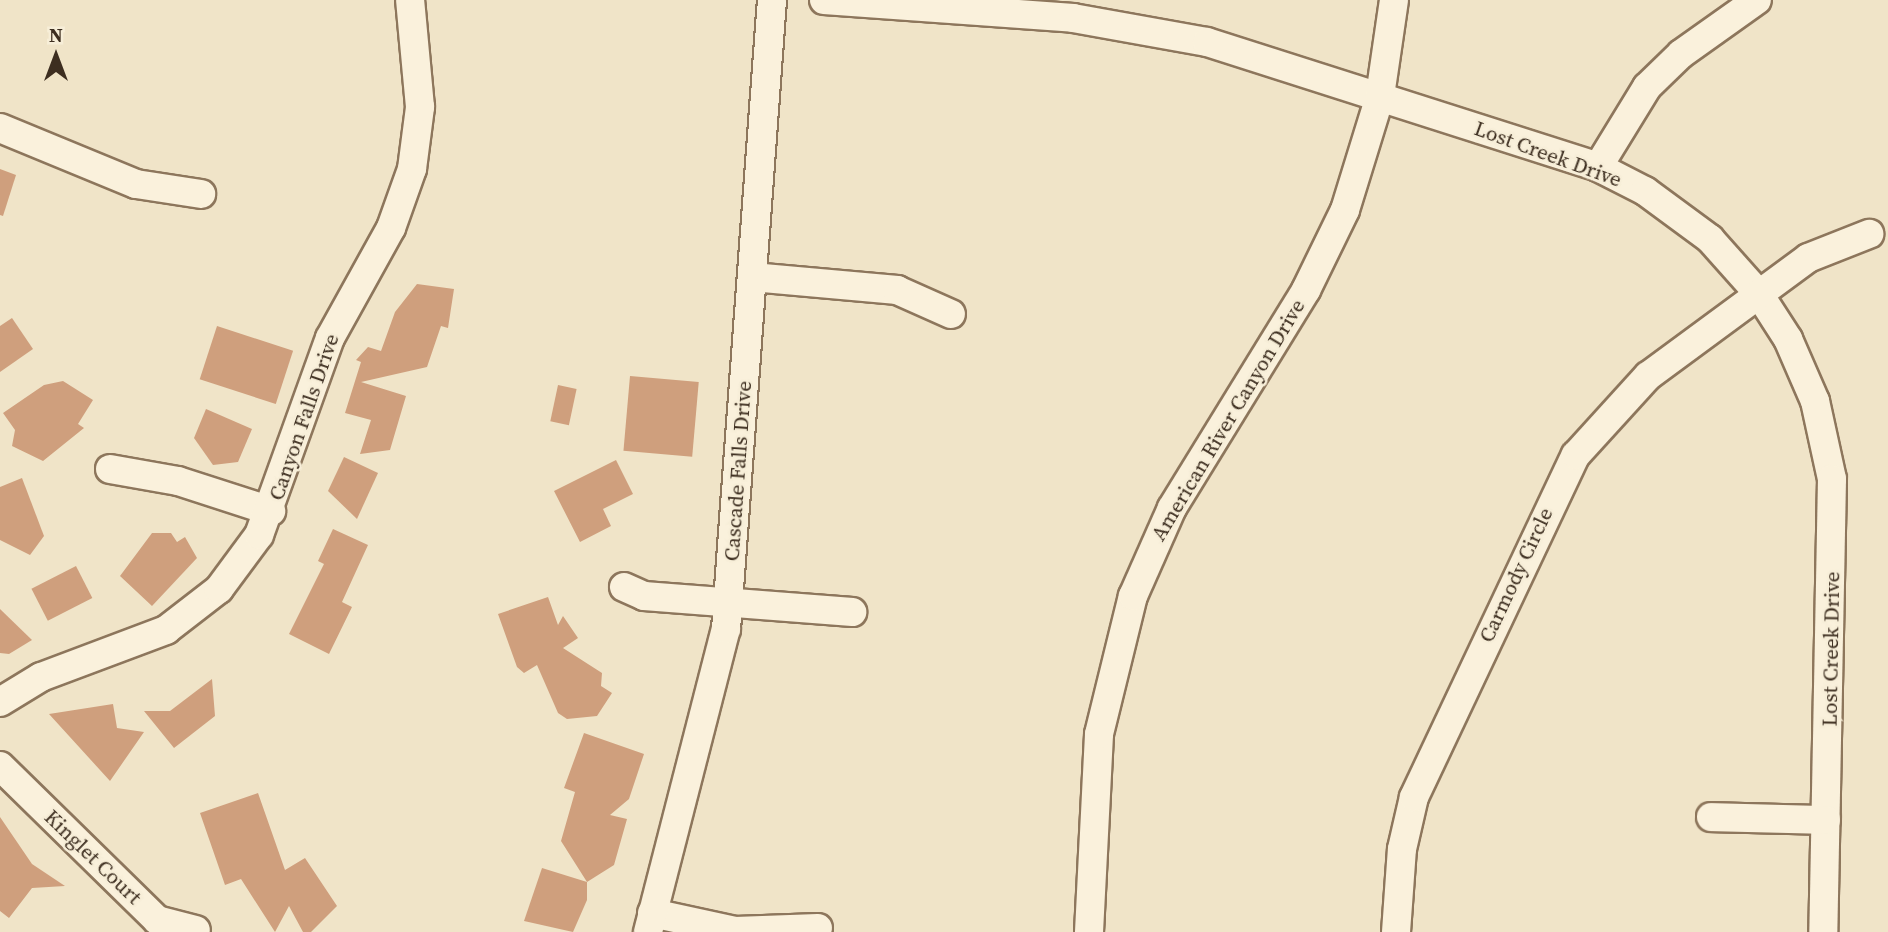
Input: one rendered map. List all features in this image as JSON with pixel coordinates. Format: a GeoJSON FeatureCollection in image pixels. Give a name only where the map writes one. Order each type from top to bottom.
{"type":"FeatureCollection","features":[{"type":"Feature","properties":{"kind":"street","name":"Canyon Falls Drive"},"geometry":{"type":"LineString","coordinates":[[0,702],[41,677],[142,643],[188,615],[237,569],[271,511],[330,338],[391,228],[412,169],[420,107],[410,0]]}},
{"type":"Feature","properties":{"kind":"street","name":"Cascade Falls Drive"},"geometry":{"type":"LineString","coordinates":[[650,922],[717,677],[728,603],[772,0]]}},
{"type":"Feature","properties":{"kind":"street","name":"Lost Creek Drive"},"geometry":{"type":"LineString","coordinates":[[824,0],[1120,12],[1598,167],[1679,213],[1759,294],[1815,401],[1832,479],[1824,932]]}},
{"type":"Feature","properties":{"kind":"street","name":"American River Canyon Drive"},"geometry":{"type":"LineString","coordinates":[[1089,932],[1099,734],[1133,596],[1172,508],[1328,247],[1380,96],[1394,0]]}},
{"type":"Feature","properties":{"kind":"street"},"geometry":{"type":"LineString","coordinates":[[1598,167],[1647,87],[1681,54],[1757,0]]}},
{"type":"Feature","properties":{"kind":"street"},"geometry":{"type":"LineString","coordinates":[[0,128],[136,184],[201,194]]}},
{"type":"Feature","properties":{"kind":"street","name":"Carmody Circle"},"geometry":{"type":"LineString","coordinates":[[1396,932],[1402,849],[1414,797],[1558,485],[1622,400],[1808,258],[1869,234]]}},
{"type":"Feature","properties":{"kind":"street"},"geometry":{"type":"LineString","coordinates":[[752,277],[897,290],[951,314]]}},
{"type":"Feature","properties":{"kind":"street"},"geometry":{"type":"LineString","coordinates":[[110,469],[178,481],[271,511]]}},
{"type":"Feature","properties":{"kind":"street"},"geometry":{"type":"LineString","coordinates":[[624,587],[644,596],[852,612]]}},
{"type":"Feature","properties":{"kind":"street","name":"Kinglet Court"},"geometry":{"type":"LineString","coordinates":[[0,766],[157,920],[196,930]]}},
{"type":"Feature","properties":{"kind":"street"},"geometry":{"type":"LineString","coordinates":[[1711,817],[1826,820]]}},
{"type":"Feature","properties":{"kind":"street"},"geometry":{"type":"LineString","coordinates":[[650,922],[735,931],[818,928]]}},
{"type":"Feature","properties":{"kind":"building"},"geometry":{"type":"Polygon","coordinates":[[[0,169],[16,175],[3,216],[0,215],[0,169]]]}},
{"type":"Feature","properties":{"kind":"building"},"geometry":{"type":"Polygon","coordinates":[[[417,284],[454,289],[448,328],[441,326],[427,367],[361,382],[406,396],[390,450],[360,454],[371,420],[345,413],[361,362],[356,360],[368,347],[381,351],[395,312],[417,284]]]}},
{"type":"Feature","properties":{"kind":"building"},"geometry":{"type":"Polygon","coordinates":[[[12,318],[33,349],[0,372],[0,326],[12,318]]]}},
{"type":"Feature","properties":{"kind":"building"},"geometry":{"type":"Polygon","coordinates":[[[217,326],[293,351],[276,404],[200,379],[217,326]]]}},
{"type":"Feature","properties":{"kind":"building"},"geometry":{"type":"Polygon","coordinates":[[[630,376],[699,382],[692,457],[623,451],[630,376]]]}},
{"type":"Feature","properties":{"kind":"building"},"geometry":{"type":"Polygon","coordinates":[[[63,381],[93,400],[78,424],[84,428],[43,461],[12,446],[15,430],[3,413],[44,385],[63,381]]]}},
{"type":"Feature","properties":{"kind":"building"},"geometry":{"type":"Polygon","coordinates":[[[558,385],[577,389],[569,425],[550,421],[558,385]]]}},
{"type":"Feature","properties":{"kind":"building"},"geometry":{"type":"Polygon","coordinates":[[[206,409],[252,429],[238,462],[213,465],[194,438],[206,409]]]}},
{"type":"Feature","properties":{"kind":"building"},"geometry":{"type":"Polygon","coordinates":[[[344,457],[378,473],[357,519],[328,491],[344,457]]]}},
{"type":"Feature","properties":{"kind":"building"},"geometry":{"type":"Polygon","coordinates":[[[616,460],[633,494],[603,509],[611,526],[580,542],[554,491],[616,460]]]}},
{"type":"Feature","properties":{"kind":"building"},"geometry":{"type":"Polygon","coordinates":[[[22,478],[44,536],[30,555],[0,540],[0,487],[22,478]]]}},
{"type":"Feature","properties":{"kind":"building"},"geometry":{"type":"Polygon","coordinates":[[[333,529],[368,545],[342,602],[352,607],[329,654],[289,634],[324,564],[318,561],[333,529]]]}},
{"type":"Feature","properties":{"kind":"building"},"geometry":{"type":"Polygon","coordinates":[[[152,533],[171,533],[177,542],[185,537],[197,558],[152,606],[120,576],[152,533]]]}},
{"type":"Feature","properties":{"kind":"building"},"geometry":{"type":"Polygon","coordinates":[[[76,566],[92,598],[48,621],[31,589],[76,566]]]}},
{"type":"Feature","properties":{"kind":"building"},"geometry":{"type":"Polygon","coordinates":[[[548,597],[558,625],[563,616],[578,638],[563,648],[602,673],[601,686],[612,693],[597,716],[567,719],[558,713],[537,665],[524,673],[517,667],[498,614],[548,597]]]}},
{"type":"Feature","properties":{"kind":"building"},"geometry":{"type":"Polygon","coordinates":[[[0,609],[32,640],[9,654],[0,653],[0,609]]]}},
{"type":"Feature","properties":{"kind":"building"},"geometry":{"type":"Polygon","coordinates":[[[212,679],[215,716],[174,748],[144,711],[170,711],[212,679]]]}},
{"type":"Feature","properties":{"kind":"building"},"geometry":{"type":"Polygon","coordinates":[[[113,704],[117,728],[144,732],[110,781],[49,714],[113,704]]]}},
{"type":"Feature","properties":{"kind":"building"},"geometry":{"type":"Polygon","coordinates":[[[584,733],[644,754],[629,799],[610,815],[627,819],[614,865],[587,882],[561,841],[575,792],[564,788],[584,733]]]}},
{"type":"Feature","properties":{"kind":"building"},"geometry":{"type":"Polygon","coordinates":[[[258,793],[285,870],[305,858],[337,906],[311,932],[303,932],[289,906],[275,932],[241,879],[225,885],[200,813],[258,793]]]}},
{"type":"Feature","properties":{"kind":"building"},"geometry":{"type":"Polygon","coordinates":[[[0,817],[32,864],[65,886],[32,888],[9,918],[0,911],[0,817]]]}},
{"type":"Feature","properties":{"kind":"building"},"geometry":{"type":"Polygon","coordinates":[[[542,868],[587,882],[587,900],[573,932],[524,921],[542,868]]]}}]}
